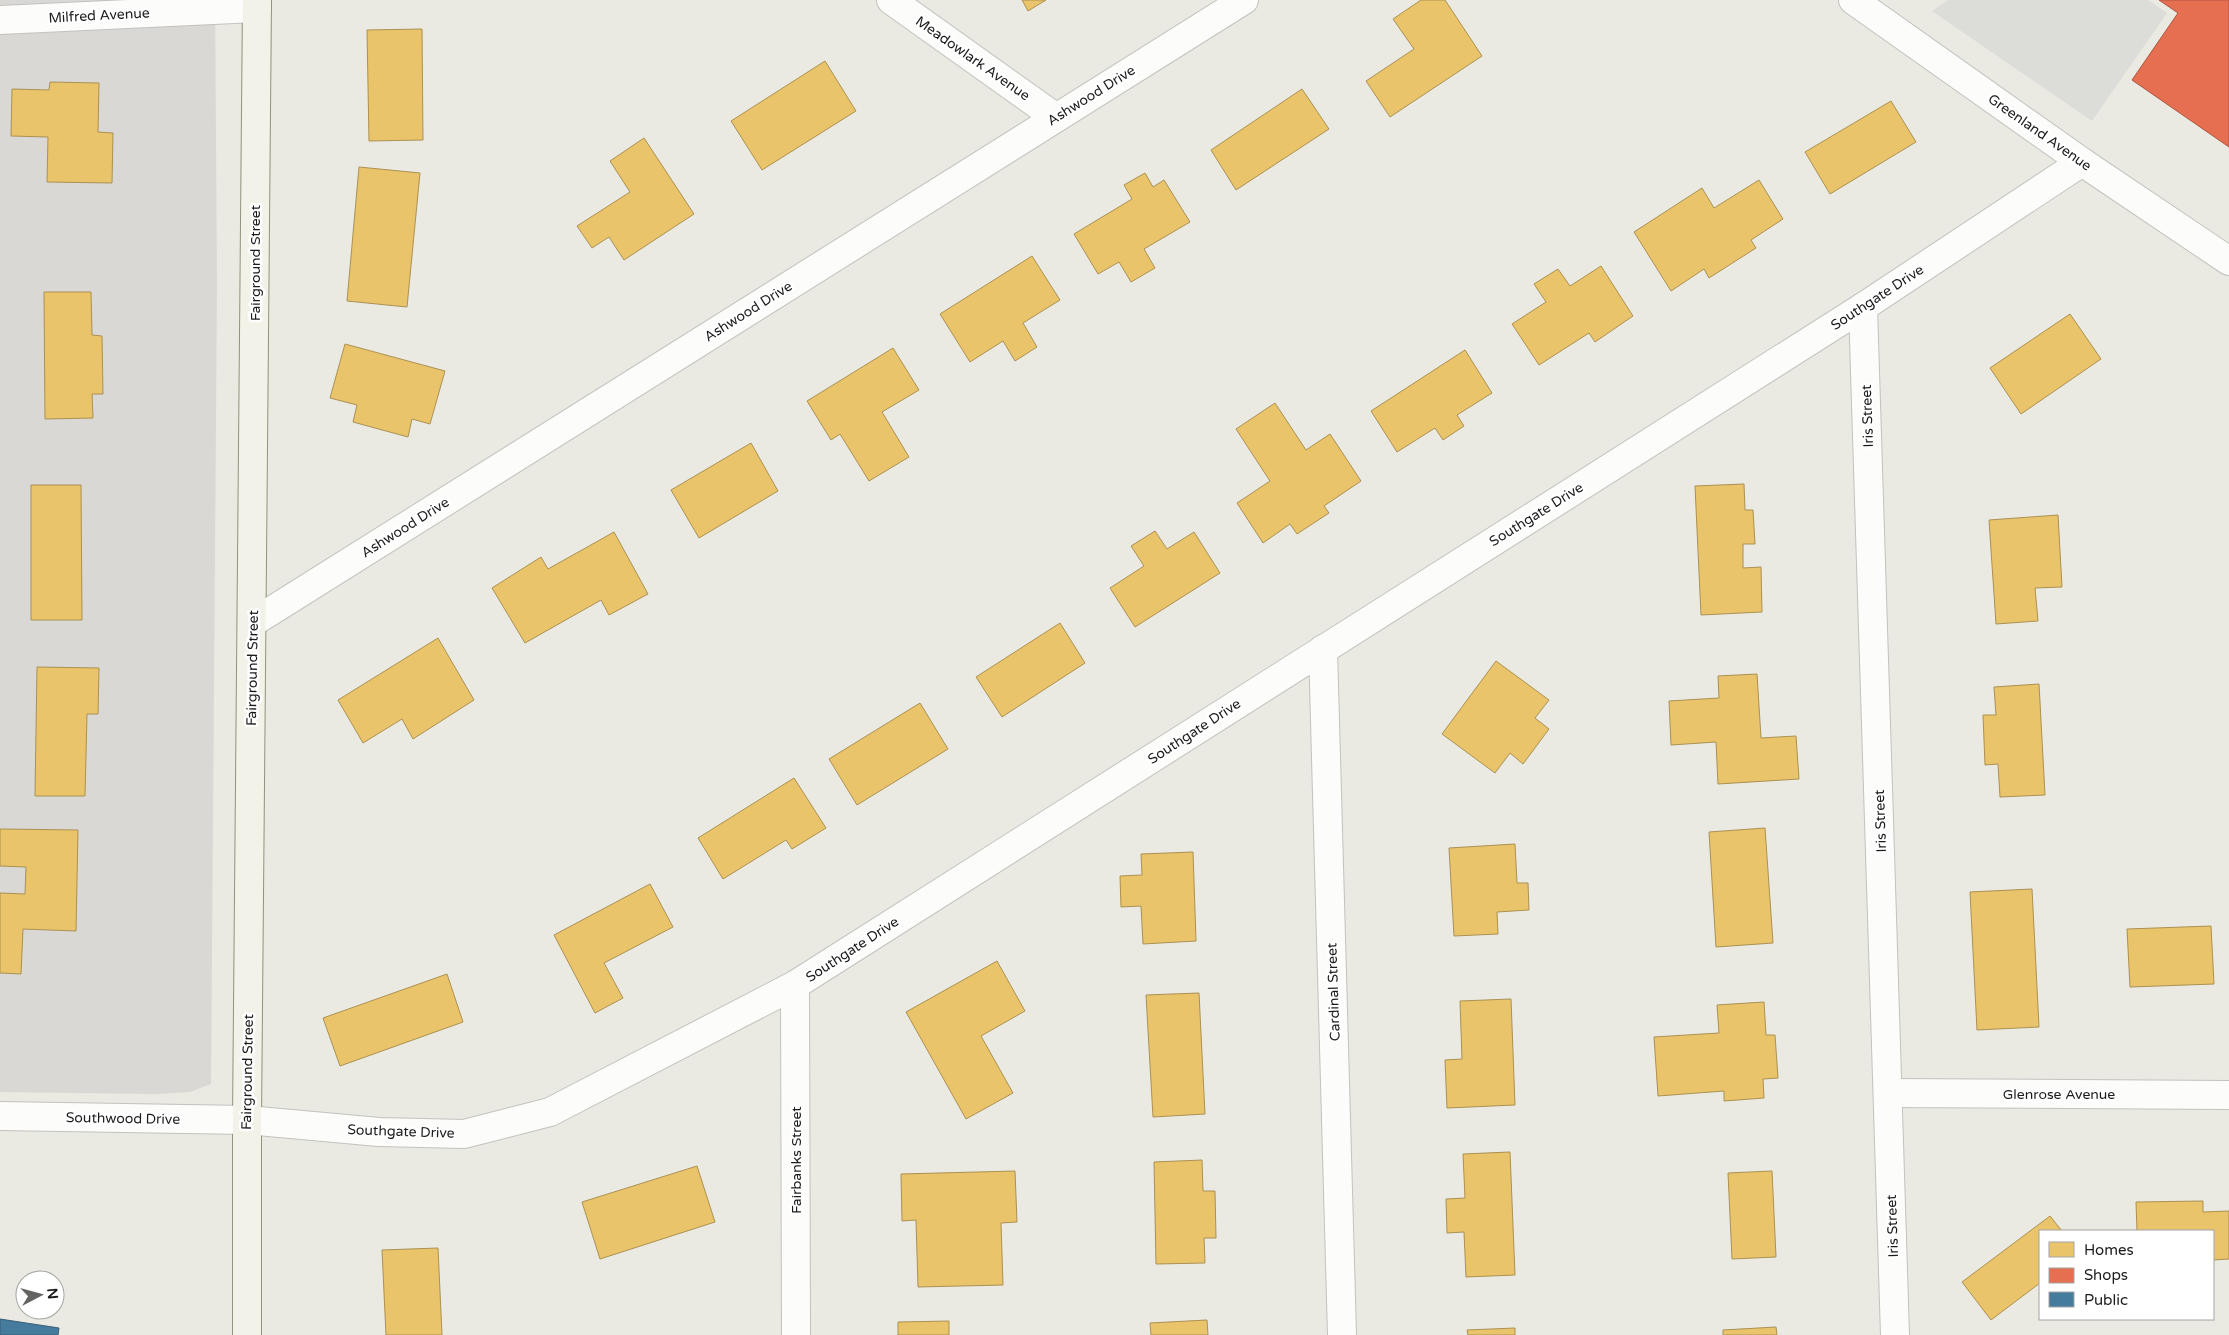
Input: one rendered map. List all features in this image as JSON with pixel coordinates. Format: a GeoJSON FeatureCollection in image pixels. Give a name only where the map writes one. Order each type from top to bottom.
{"type":"FeatureCollection","features":[{"type":"Feature","properties":{"kind":"street","name":"Meadowlark Avenue"},"geometry":{"type":"LineString","coordinates":[[892,0],[1055,117]]}},
{"type":"Feature","properties":{"kind":"street","name":"Ashwood Drive"},"geometry":{"type":"LineString","coordinates":[[252,623],[1244,0]]}},
{"type":"Feature","properties":{"kind":"street","name":"Milfred Avenue"},"geometry":{"type":"LineString","coordinates":[[0,20],[257,4]]}},
{"type":"Feature","properties":{"kind":"street","name":"Fairground Street"},"geometry":{"type":"LineString","coordinates":[[247,1335],[247,1120],[257,4]]}},
{"type":"Feature","properties":{"kind":"street","name":"Greenland Avenue"},"geometry":{"type":"LineString","coordinates":[[1871,4],[2082,162],[2229,260]]}},
{"type":"Feature","properties":{"kind":"street","name":"Southgate Drive"},"geometry":{"type":"LineString","coordinates":[[247,1120],[379,1132],[464,1134],[550,1112],[795,985],[1863,307],[2082,162]]}},
{"type":"Feature","properties":{"kind":"street","name":"Iris Street"},"geometry":{"type":"LineString","coordinates":[[1863,307],[1895,1335]]}},
{"type":"Feature","properties":{"kind":"street","name":"Cardinal Street"},"geometry":{"type":"LineString","coordinates":[[1323,649],[1342,1335]]}},
{"type":"Feature","properties":{"kind":"street","name":"Fairbanks Street"},"geometry":{"type":"LineString","coordinates":[[795,985],[796,1335]]}},
{"type":"Feature","properties":{"kind":"street","name":"Glenrose Avenue"},"geometry":{"type":"LineString","coordinates":[[1888,1093],[2229,1095]]}},
{"type":"Feature","properties":{"kind":"street","name":"Southwood Drive"},"geometry":{"type":"LineString","coordinates":[[0,1116],[247,1120]]}},
{"type":"Feature","properties":{"kind":"shaded area"},"geometry":{"type":"Polygon","coordinates":[[[0,0],[215,0],[217,284],[211,1084],[190,1092],[155,1094],[0,1092],[0,0]]]}},
{"type":"Feature","properties":{"kind":"shaded area"},"geometry":{"type":"Polygon","coordinates":[[[1948,0],[2148,0],[2167,13],[2092,121],[1932,11],[1948,0]]]}},
{"type":"Feature","properties":{"kind":"building: Homes"},"geometry":{"type":"Polygon","coordinates":[[[1022,0],[1046,0],[1028,11],[1022,0]]]}},
{"type":"Feature","properties":{"kind":"building: Homes"},"geometry":{"type":"Polygon","coordinates":[[[1421,0],[1445,0],[1482,56],[1390,117],[1366,81],[1414,49],[1393,19],[1421,0]]]}},
{"type":"Feature","properties":{"kind":"building: Homes"},"geometry":{"type":"Polygon","coordinates":[[[422,29],[423,140],[369,141],[367,30],[422,29]]]}},
{"type":"Feature","properties":{"kind":"building: Homes"},"geometry":{"type":"Polygon","coordinates":[[[825,61],[856,111],[762,170],[731,121],[825,61]]]}},
{"type":"Feature","properties":{"kind":"building: Homes"},"geometry":{"type":"Polygon","coordinates":[[[50,82],[99,83],[98,132],[113,133],[112,183],[47,182],[48,137],[11,136],[12,89],[49,90],[50,82]]]}},
{"type":"Feature","properties":{"kind":"building: Homes"},"geometry":{"type":"Polygon","coordinates":[[[1302,89],[1329,129],[1236,190],[1211,150],[1302,89]]]}},
{"type":"Feature","properties":{"kind":"building: Homes"},"geometry":{"type":"Polygon","coordinates":[[[1891,101],[1916,142],[1830,194],[1805,152],[1891,101]]]}},
{"type":"Feature","properties":{"kind":"building: Homes"},"geometry":{"type":"Polygon","coordinates":[[[644,138],[694,214],[624,260],[609,237],[592,248],[577,226],[630,192],[610,161],[644,138]]]}},
{"type":"Feature","properties":{"kind":"building: Homes"},"geometry":{"type":"Polygon","coordinates":[[[359,167],[420,173],[407,307],[347,301],[359,167]]]}},
{"type":"Feature","properties":{"kind":"building: Homes"},"geometry":{"type":"Polygon","coordinates":[[[1145,173],[1153,187],[1164,180],[1190,222],[1144,249],[1155,268],[1131,282],[1119,262],[1098,274],[1074,234],[1132,199],[1124,185],[1145,173]]]}},
{"type":"Feature","properties":{"kind":"building: Homes"},"geometry":{"type":"Polygon","coordinates":[[[1759,180],[1783,219],[1751,240],[1756,248],[1709,278],[1704,269],[1671,291],[1634,232],[1702,188],[1714,208],[1759,180]]]}},
{"type":"Feature","properties":{"kind":"building: Homes"},"geometry":{"type":"Polygon","coordinates":[[[1032,256],[1060,300],[1023,323],[1037,347],[1015,361],[1003,341],[970,362],[940,314],[1032,256]]]}},
{"type":"Feature","properties":{"kind":"building: Homes"},"geometry":{"type":"Polygon","coordinates":[[[1601,266],[1633,316],[1595,342],[1589,333],[1539,365],[1512,324],[1546,302],[1534,284],[1558,269],[1570,286],[1601,266]]]}},
{"type":"Feature","properties":{"kind":"building: Homes"},"geometry":{"type":"Polygon","coordinates":[[[44,292],[91,292],[92,335],[102,336],[103,394],[92,394],[93,418],[45,419],[44,292]]]}},
{"type":"Feature","properties":{"kind":"building: Homes"},"geometry":{"type":"Polygon","coordinates":[[[2070,314],[2101,359],[2021,414],[1990,368],[2070,314]]]}},
{"type":"Feature","properties":{"kind":"building: Homes"},"geometry":{"type":"Polygon","coordinates":[[[345,344],[445,371],[430,424],[412,419],[408,437],[353,422],[357,405],[330,398],[345,344]]]}},
{"type":"Feature","properties":{"kind":"building: Homes"},"geometry":{"type":"Polygon","coordinates":[[[893,348],[919,390],[882,412],[909,457],[869,481],[840,434],[831,440],[807,401],[893,348]]]}},
{"type":"Feature","properties":{"kind":"building: Homes"},"geometry":{"type":"Polygon","coordinates":[[[1465,350],[1492,393],[1457,415],[1464,426],[1443,440],[1435,428],[1397,452],[1371,411],[1465,350]]]}},
{"type":"Feature","properties":{"kind":"building: Homes"},"geometry":{"type":"Polygon","coordinates":[[[1275,403],[1306,450],[1330,434],[1361,481],[1324,506],[1329,513],[1297,534],[1290,524],[1263,543],[1237,503],[1270,481],[1236,429],[1275,403]]]}},
{"type":"Feature","properties":{"kind":"building: Homes"},"geometry":{"type":"Polygon","coordinates":[[[751,443],[778,491],[699,538],[671,490],[751,443]]]}},
{"type":"Feature","properties":{"kind":"building: Homes"},"geometry":{"type":"Polygon","coordinates":[[[1744,484],[1745,510],[1753,510],[1755,544],[1743,544],[1743,568],[1761,567],[1762,612],[1701,615],[1695,486],[1744,484]]]}},
{"type":"Feature","properties":{"kind":"building: Homes"},"geometry":{"type":"Polygon","coordinates":[[[31,485],[81,485],[82,620],[31,620],[31,485]]]}},
{"type":"Feature","properties":{"kind":"building: Homes"},"geometry":{"type":"Polygon","coordinates":[[[2058,515],[2062,587],[2035,588],[2038,621],[1996,624],[1989,520],[2058,515]]]}},
{"type":"Feature","properties":{"kind":"building: Homes"},"geometry":{"type":"Polygon","coordinates":[[[1155,531],[1167,549],[1194,532],[1220,573],[1135,627],[1110,588],[1144,566],[1131,546],[1155,531]]]}},
{"type":"Feature","properties":{"kind":"building: Homes"},"geometry":{"type":"Polygon","coordinates":[[[614,532],[648,594],[609,615],[601,600],[525,643],[492,588],[541,557],[548,569],[614,532]]]}},
{"type":"Feature","properties":{"kind":"building: Homes"},"geometry":{"type":"Polygon","coordinates":[[[1060,623],[1085,663],[1002,717],[976,677],[1060,623]]]}},
{"type":"Feature","properties":{"kind":"building: Homes"},"geometry":{"type":"Polygon","coordinates":[[[438,638],[474,700],[413,739],[402,719],[363,743],[338,700],[438,638]]]}},
{"type":"Feature","properties":{"kind":"building: Homes"},"geometry":{"type":"Polygon","coordinates":[[[1496,661],[1549,700],[1535,718],[1549,729],[1523,764],[1510,753],[1495,773],[1442,734],[1496,661]]]}},
{"type":"Feature","properties":{"kind":"building: Homes"},"geometry":{"type":"Polygon","coordinates":[[[37,667],[99,668],[98,714],[87,714],[85,796],[35,796],[37,667]]]}},
{"type":"Feature","properties":{"kind":"building: Homes"},"geometry":{"type":"Polygon","coordinates":[[[1757,674],[1761,738],[1796,736],[1799,779],[1718,784],[1716,742],[1671,745],[1669,701],[1719,698],[1718,676],[1757,674]]]}},
{"type":"Feature","properties":{"kind":"building: Homes"},"geometry":{"type":"Polygon","coordinates":[[[2039,684],[2045,795],[2000,797],[1998,764],[1985,765],[1983,715],[1996,715],[1994,687],[2039,684]]]}},
{"type":"Feature","properties":{"kind":"building: Homes"},"geometry":{"type":"Polygon","coordinates":[[[920,703],[948,749],[857,805],[829,759],[920,703]]]}},
{"type":"Feature","properties":{"kind":"building: Homes"},"geometry":{"type":"Polygon","coordinates":[[[794,778],[826,828],[792,849],[786,840],[723,879],[698,838],[794,778]]]}},
{"type":"Feature","properties":{"kind":"building: Homes"},"geometry":{"type":"Polygon","coordinates":[[[1765,828],[1773,943],[1716,947],[1709,832],[1765,828]]]}},
{"type":"Feature","properties":{"kind":"building: Homes"},"geometry":{"type":"Polygon","coordinates":[[[0,829],[78,830],[76,931],[23,929],[21,974],[0,973],[0,893],[25,894],[26,867],[0,866],[0,829]]]}},
{"type":"Feature","properties":{"kind":"building: Homes"},"geometry":{"type":"Polygon","coordinates":[[[1515,844],[1517,883],[1528,883],[1529,910],[1497,912],[1498,934],[1454,936],[1449,848],[1515,844]]]}},
{"type":"Feature","properties":{"kind":"building: Homes"},"geometry":{"type":"Polygon","coordinates":[[[1193,852],[1196,941],[1143,944],[1141,906],[1121,907],[1120,876],[1142,875],[1141,854],[1193,852]]]}},
{"type":"Feature","properties":{"kind":"building: Homes"},"geometry":{"type":"Polygon","coordinates":[[[650,884],[673,927],[604,963],[623,998],[595,1013],[554,935],[650,884]]]}},
{"type":"Feature","properties":{"kind":"building: Homes"},"geometry":{"type":"Polygon","coordinates":[[[2032,889],[2039,1027],[1977,1030],[1970,892],[2032,889]]]}},
{"type":"Feature","properties":{"kind":"building: Homes"},"geometry":{"type":"Polygon","coordinates":[[[2211,926],[2214,984],[2130,987],[2127,929],[2211,926]]]}},
{"type":"Feature","properties":{"kind":"building: Homes"},"geometry":{"type":"Polygon","coordinates":[[[997,961],[1025,1011],[981,1036],[1013,1093],[966,1119],[906,1012],[997,961]]]}},
{"type":"Feature","properties":{"kind":"building: Homes"},"geometry":{"type":"Polygon","coordinates":[[[447,974],[463,1022],[340,1066],[323,1018],[447,974]]]}},
{"type":"Feature","properties":{"kind":"building: Homes"},"geometry":{"type":"Polygon","coordinates":[[[1199,993],[1205,1114],[1153,1117],[1146,995],[1199,993]]]}},
{"type":"Feature","properties":{"kind":"building: Homes"},"geometry":{"type":"Polygon","coordinates":[[[1511,999],[1515,1105],[1447,1108],[1445,1060],[1462,1059],[1460,1001],[1511,999]]]}},
{"type":"Feature","properties":{"kind":"building: Homes"},"geometry":{"type":"Polygon","coordinates":[[[1764,1002],[1766,1035],[1775,1035],[1778,1078],[1763,1079],[1764,1098],[1724,1101],[1724,1091],[1658,1096],[1654,1037],[1719,1033],[1717,1005],[1764,1002]]]}},
{"type":"Feature","properties":{"kind":"building: Homes"},"geometry":{"type":"Polygon","coordinates":[[[1510,1152],[1515,1275],[1466,1277],[1464,1232],[1447,1233],[1446,1199],[1465,1198],[1463,1154],[1510,1152]]]}},
{"type":"Feature","properties":{"kind":"building: Homes"},"geometry":{"type":"Polygon","coordinates":[[[1202,1160],[1203,1191],[1215,1191],[1216,1238],[1204,1238],[1205,1263],[1156,1264],[1154,1162],[1202,1160]]]}},
{"type":"Feature","properties":{"kind":"building: Homes"},"geometry":{"type":"Polygon","coordinates":[[[697,1166],[715,1222],[600,1259],[582,1202],[697,1166]]]}},
{"type":"Feature","properties":{"kind":"building: Homes"},"geometry":{"type":"Polygon","coordinates":[[[1015,1171],[1017,1222],[1001,1223],[1003,1285],[918,1287],[916,1220],[902,1221],[901,1174],[1015,1171]]]}},
{"type":"Feature","properties":{"kind":"building: Homes"},"geometry":{"type":"Polygon","coordinates":[[[1772,1171],[1776,1257],[1732,1259],[1728,1173],[1772,1171]]]}},
{"type":"Feature","properties":{"kind":"building: Homes"},"geometry":{"type":"Polygon","coordinates":[[[2203,1201],[2203,1212],[2229,1211],[2229,1259],[2214,1260],[2214,1230],[2137,1230],[2136,1202],[2203,1201]]]}},
{"type":"Feature","properties":{"kind":"building: Homes"},"geometry":{"type":"Polygon","coordinates":[[[2050,1216],[2061,1230],[2039,1230],[2039,1284],[1991,1320],[1962,1282],[2050,1216]]]}},
{"type":"Feature","properties":{"kind":"building: Homes"},"geometry":{"type":"Polygon","coordinates":[[[438,1248],[442,1335],[386,1335],[382,1250],[438,1248]]]}},
{"type":"Feature","properties":{"kind":"building: Homes"},"geometry":{"type":"Polygon","coordinates":[[[1207,1320],[1208,1335],[1151,1335],[1150,1323],[1207,1320]]]}},
{"type":"Feature","properties":{"kind":"building: Homes"},"geometry":{"type":"Polygon","coordinates":[[[949,1321],[949,1335],[898,1335],[898,1322],[949,1321]]]}},
{"type":"Feature","properties":{"kind":"building: Homes"},"geometry":{"type":"Polygon","coordinates":[[[1776,1327],[1777,1335],[1723,1335],[1723,1330],[1776,1327]]]}},
{"type":"Feature","properties":{"kind":"building: Homes"},"geometry":{"type":"Polygon","coordinates":[[[1515,1328],[1515,1335],[1468,1335],[1467,1330],[1515,1328]]]}},
{"type":"Feature","properties":{"kind":"building: Shops"},"geometry":{"type":"Polygon","coordinates":[[[2159,0],[2229,0],[2229,147],[2132,80],[2178,13],[2159,0]]]}},
{"type":"Feature","properties":{"kind":"building: Public"},"geometry":{"type":"Polygon","coordinates":[[[0,1319],[59,1328],[58,1335],[0,1335],[0,1319]]]}}]}
